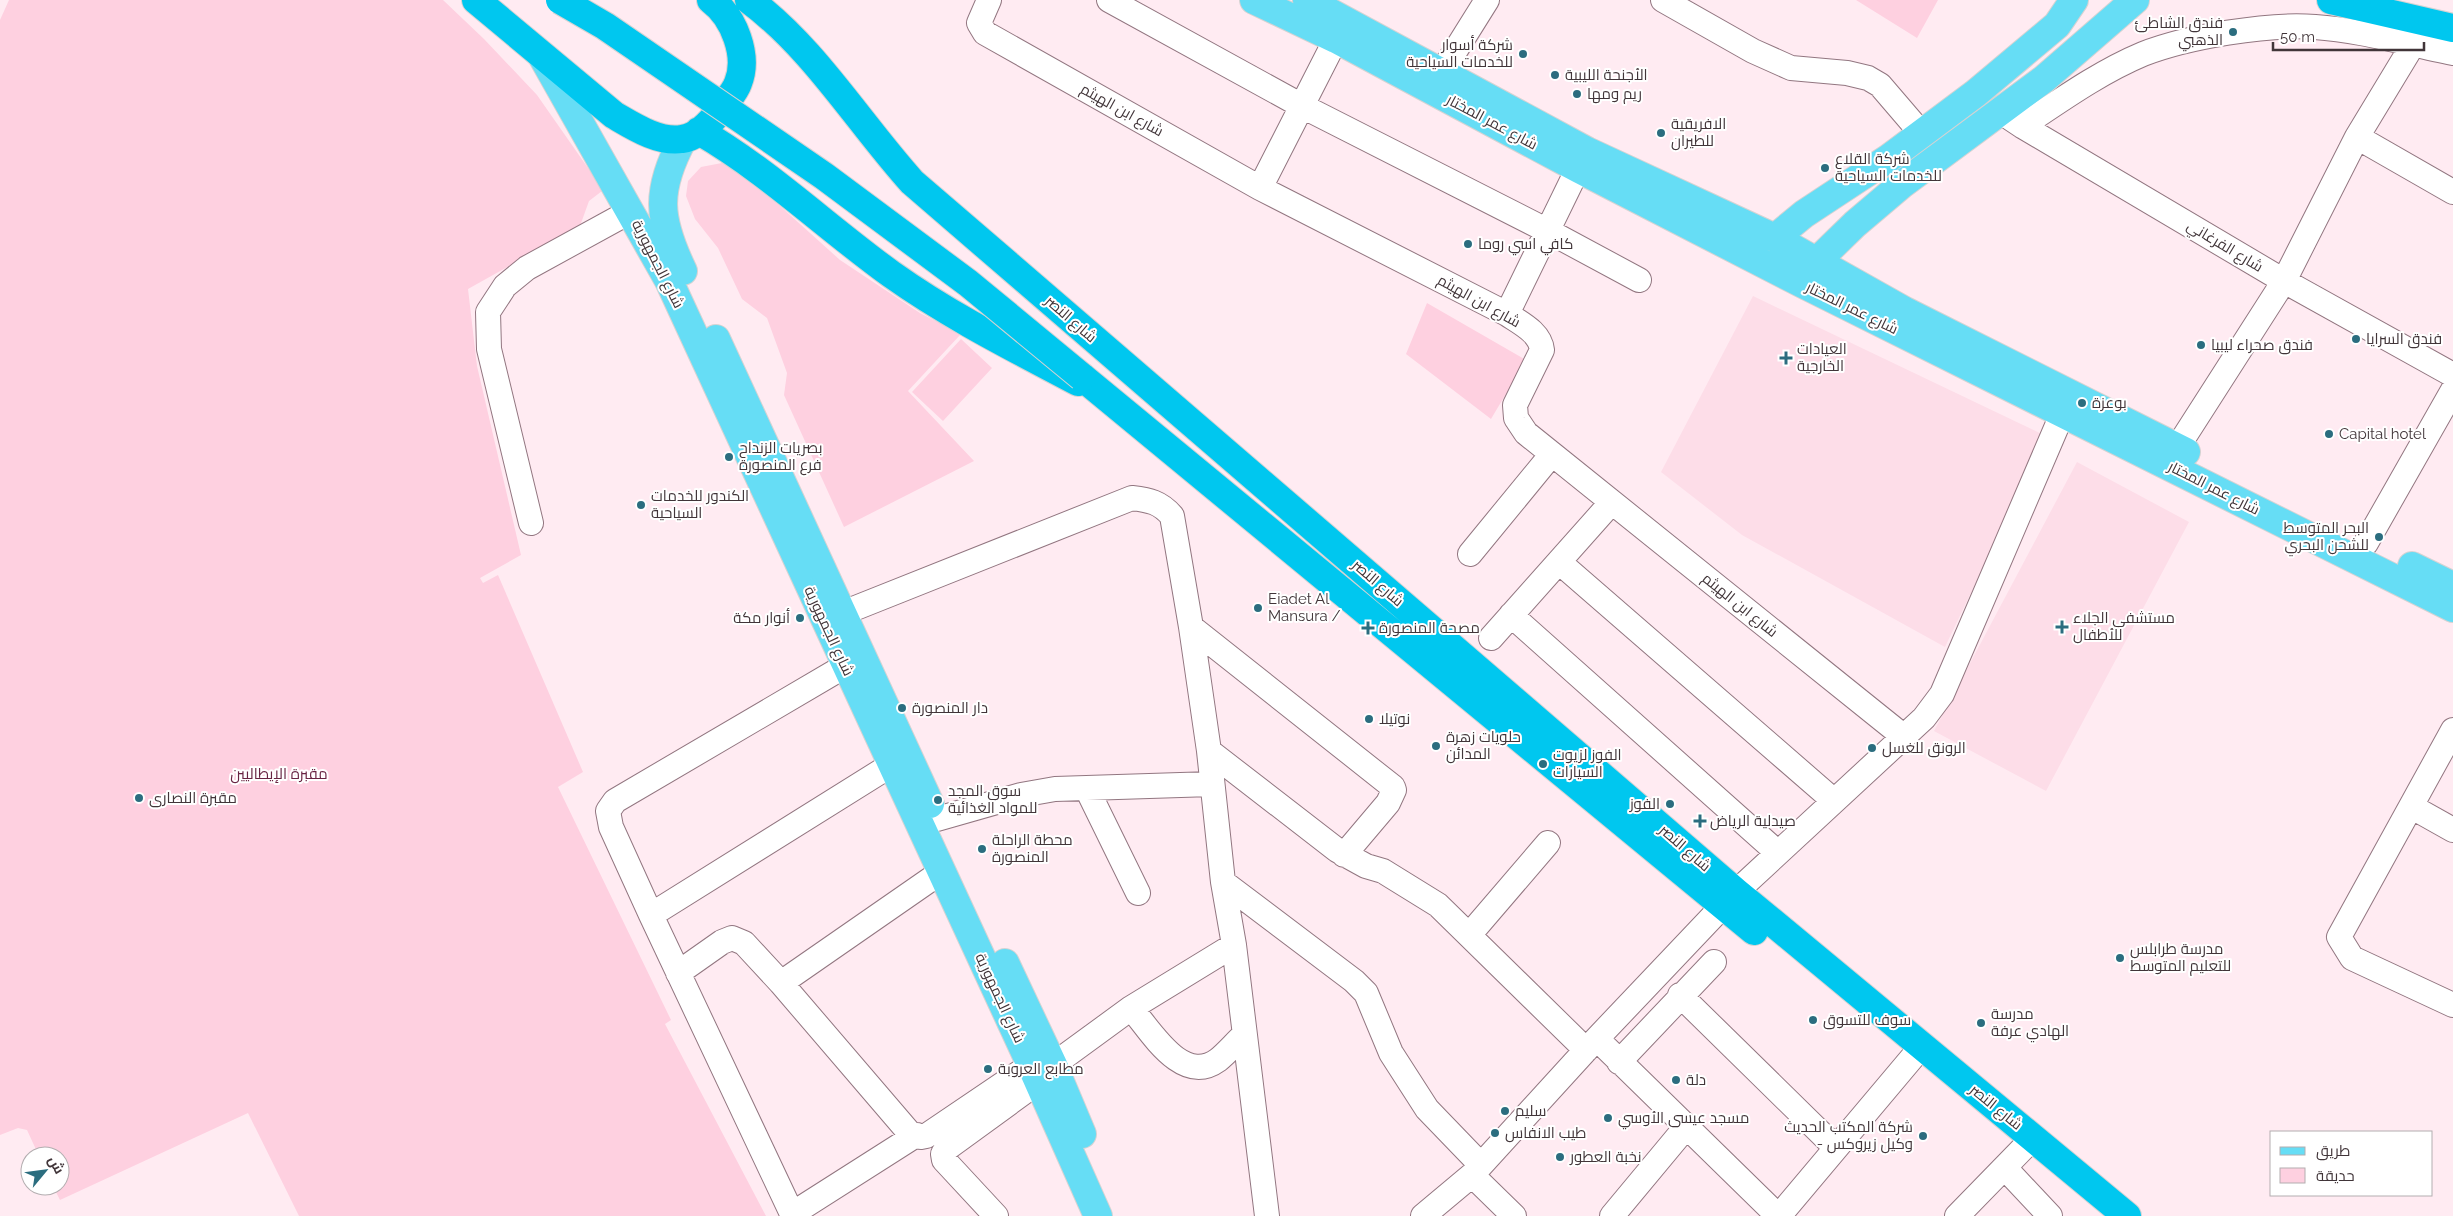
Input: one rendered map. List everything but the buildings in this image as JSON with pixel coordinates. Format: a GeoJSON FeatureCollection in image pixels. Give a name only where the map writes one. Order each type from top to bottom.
{"type":"FeatureCollection","features":[{"type":"Feature","properties":{"kind":"highway"},"geometry":{"type":"LineString","coordinates":[[476,0],[614,115],[639,129],[663,138],[691,135],[712,120],[738,84],[743,61],[736,32],[711,0]]}},
{"type":"Feature","properties":{"kind":"highway","name":"شارع النصر"},"geometry":{"type":"LineString","coordinates":[[560,0],[605,26],[824,176],[968,283],[1105,396],[1917,1052],[2020,1152],[2097,1216]]}},
{"type":"Feature","properties":{"kind":"highway","name":"شارع النصر"},"geometry":{"type":"LineString","coordinates":[[749,0],[788,35],[825,77],[880,147],[912,182],[1730,899]]}},
{"type":"Feature","properties":{"kind":"highway"},"geometry":{"type":"LineString","coordinates":[[2332,0],[2419,34],[2453,28]]}},
{"type":"Feature","properties":{"kind":"highway"},"geometry":{"type":"LineString","coordinates":[[691,135],[758,168],[891,274],[964,322],[1105,396]]}},
{"type":"Feature","properties":{"kind":"highway","name":"شارع النصر"},"geometry":{"type":"LineString","coordinates":[[2020,1152],[2127,1216]]}},
{"type":"Feature","properties":{"kind":"main road","name":"شارع عمر المختار"},"geometry":{"type":"LineString","coordinates":[[1254,0],[1336,38],[1583,160],[1775,238],[1905,311],[1959,349],[2063,412],[2453,608]]}},
{"type":"Feature","properties":{"kind":"main road","name":"شارع عمر المختار"},"geometry":{"type":"LineString","coordinates":[[1307,0],[1442,72],[1583,160],[1803,284],[1959,349],[2177,448],[2453,586]]}},
{"type":"Feature","properties":{"kind":"main road"},"geometry":{"type":"LineString","coordinates":[[1775,238],[1804,214],[1922,134],[1976,93],[2057,25],[2074,0]]}},
{"type":"Feature","properties":{"kind":"main road"},"geometry":{"type":"LineString","coordinates":[[1803,284],[1817,261],[1855,224],[1901,186],[2012,119],[2044,79],[2135,0]]}},
{"type":"Feature","properties":{"kind":"main road","name":"شارع الجمهورية"},"geometry":{"type":"LineString","coordinates":[[542,56],[669,281],[941,872],[1115,1216]]}},
{"type":"Feature","properties":{"kind":"main road","name":"شارع الجمهورية"},"geometry":{"type":"LineString","coordinates":[[691,135],[668,166],[663,194],[663,224],[671,246],[748,406],[937,819],[1041,1071],[1098,1216]]}},
{"type":"Feature","properties":{"kind":"street","name":"شارع ابن الهيثم"},"geometry":{"type":"LineString","coordinates":[[989,0],[979,23],[985,33],[1260,188],[1507,314],[1534,333],[1541,342],[1542,350],[1515,404],[1516,418],[1526,433],[1903,736]]}},
{"type":"Feature","properties":{"kind":"street"},"geometry":{"type":"LineString","coordinates":[[1109,0],[1302,106],[1548,231],[1638,280]]}},
{"type":"Feature","properties":{"kind":"street"},"geometry":{"type":"LineString","coordinates":[[1442,72],[1487,0]]}},
{"type":"Feature","properties":{"kind":"street"},"geometry":{"type":"LineString","coordinates":[[1663,0],[1753,51],[1791,68],[1847,72],[1868,78],[1880,85],[1922,134]]}},
{"type":"Feature","properties":{"kind":"street"},"geometry":{"type":"LineString","coordinates":[[2012,119],[2080,87],[2135,58],[2161,48],[2189,41],[2281,26],[2316,27],[2363,34],[2419,34],[2453,53]]}},
{"type":"Feature","properties":{"kind":"street"},"geometry":{"type":"LineString","coordinates":[[2177,448],[2284,281],[2357,137],[2419,34]]}},
{"type":"Feature","properties":{"kind":"street"},"geometry":{"type":"LineString","coordinates":[[1260,188],[1336,38]]}},
{"type":"Feature","properties":{"kind":"street","name":"شارع الفرغاني"},"geometry":{"type":"LineString","coordinates":[[2012,119],[2284,281],[2453,375]]}},
{"type":"Feature","properties":{"kind":"street"},"geometry":{"type":"LineString","coordinates":[[2357,137],[2453,192]]}},
{"type":"Feature","properties":{"kind":"street"},"geometry":{"type":"LineString","coordinates":[[1507,314],[1583,160]]}},
{"type":"Feature","properties":{"kind":"street"},"geometry":{"type":"LineString","coordinates":[[532,523],[489,349],[488,312],[505,286],[527,268],[631,212]]}},
{"type":"Feature","properties":{"kind":"street"},"geometry":{"type":"LineString","coordinates":[[2366,543],[2453,390]]}},
{"type":"Feature","properties":{"kind":"street"},"geometry":{"type":"LineString","coordinates":[[1423,1216],[1476,1170],[1591,1045],[1730,899],[1833,800],[1924,718],[1942,694],[2063,412]]}},
{"type":"Feature","properties":{"kind":"street"},"geometry":{"type":"LineString","coordinates":[[1470,554],[1552,454]]}},
{"type":"Feature","properties":{"kind":"street"},"geometry":{"type":"LineString","coordinates":[[843,613],[1132,498],[1148,500],[1163,506],[1172,516],[1191,627],[1209,751],[1223,882],[1234,945],[1267,1216]]}},
{"type":"Feature","properties":{"kind":"street"},"geometry":{"type":"LineString","coordinates":[[1490,638],[1611,503]]}},
{"type":"Feature","properties":{"kind":"street"},"geometry":{"type":"LineString","coordinates":[[1559,562],[1833,800]]}},
{"type":"Feature","properties":{"kind":"street"},"geometry":{"type":"LineString","coordinates":[[1511,615],[1778,853]]}},
{"type":"Feature","properties":{"kind":"street"},"geometry":{"type":"LineString","coordinates":[[1191,627],[1393,787],[1394,790],[1388,803],[1344,855]]}},
{"type":"Feature","properties":{"kind":"street"},"geometry":{"type":"LineString","coordinates":[[845,666],[611,806],[608,811],[611,827],[651,915],[793,1215],[913,1138],[926,1136],[1041,1071]]}},
{"type":"Feature","properties":{"kind":"street"},"geometry":{"type":"LineString","coordinates":[[2453,730],[2339,936],[2352,958],[2453,1005]]}},
{"type":"Feature","properties":{"kind":"street"},"geometry":{"type":"LineString","coordinates":[[1209,751],[1344,855],[1410,887],[1445,910],[1591,1045],[1619,1062],[1778,1216],[1917,1052]]}},
{"type":"Feature","properties":{"kind":"street"},"geometry":{"type":"LineString","coordinates":[[651,915],[891,766]]}},
{"type":"Feature","properties":{"kind":"street"},"geometry":{"type":"LineString","coordinates":[[937,819],[1029,794],[1055,789],[1212,784]]}},
{"type":"Feature","properties":{"kind":"street"},"geometry":{"type":"LineString","coordinates":[[1087,789],[1138,893]]}},
{"type":"Feature","properties":{"kind":"street"},"geometry":{"type":"LineString","coordinates":[[2412,807],[2453,830]]}},
{"type":"Feature","properties":{"kind":"street"},"geometry":{"type":"LineString","coordinates":[[1470,934],[1548,843]]}},
{"type":"Feature","properties":{"kind":"street"},"geometry":{"type":"LineString","coordinates":[[781,983],[941,872]]}},
{"type":"Feature","properties":{"kind":"street"},"geometry":{"type":"LineString","coordinates":[[1223,882],[1354,981],[1366,993],[1391,1053],[1428,1108],[1514,1216]]}},
{"type":"Feature","properties":{"kind":"street"},"geometry":{"type":"LineString","coordinates":[[678,973],[732,938],[744,942],[913,1138]]}},
{"type":"Feature","properties":{"kind":"street"},"geometry":{"type":"LineString","coordinates":[[996,1216],[944,1160],[943,1154],[946,1149],[1041,1071],[1131,1008],[1234,945]]}},
{"type":"Feature","properties":{"kind":"street"},"geometry":{"type":"LineString","coordinates":[[1619,1062],[1680,995],[1714,962]]}},
{"type":"Feature","properties":{"kind":"street"},"geometry":{"type":"LineString","coordinates":[[1680,995],[1836,1148]]}},
{"type":"Feature","properties":{"kind":"street"},"geometry":{"type":"LineString","coordinates":[[1131,1008],[1176,1060],[1190,1066],[1204,1066],[1218,1060],[1244,1035]]}},
{"type":"Feature","properties":{"kind":"street"},"geometry":{"type":"LineString","coordinates":[[1612,1216],[1686,1127]]}},
{"type":"Feature","properties":{"kind":"street"},"geometry":{"type":"LineString","coordinates":[[1957,1216],[2020,1152],[2050,1216]]}},
{"type":"Feature","properties":{"kind":"shaded area"},"geometry":{"type":"Polygon","coordinates":[[[1753,296],[2046,436],[1945,647],[1742,535],[1661,472],[1753,296]]]}},
{"type":"Feature","properties":{"kind":"shaded area","name":"مستشفى الجلاء للأطفال"},"geometry":{"type":"Polygon","coordinates":[[[2077,462],[2189,522],[2046,791],[1934,731],[2077,462]]]}},
{"type":"Feature","properties":{"kind":"green space","name":"مقبرة الإيطاليين"},"geometry":{"type":"Polygon","coordinates":[[[9,0],[443,0],[484,39],[537,95],[595,178],[602,191],[589,201],[580,226],[468,289],[477,366],[521,555],[480,578],[483,583],[498,575],[583,772],[558,787],[671,1020],[665,1024],[766,1216],[299,1216],[248,1113],[70,1195],[70,1146],[34,1146],[27,1130],[18,1128],[0,1135],[0,20],[9,0]]]}},
{"type":"Feature","properties":{"kind":"green space"},"geometry":{"type":"Polygon","coordinates":[[[1856,0],[1938,0],[1917,38],[1856,0]]]}},
{"type":"Feature","properties":{"kind":"green space"},"geometry":{"type":"Polygon","coordinates":[[[722,163],[750,179],[840,260],[920,313],[961,334],[908,391],[974,461],[844,527],[784,395],[787,373],[767,318],[742,299],[718,248],[695,219],[686,196],[688,181],[701,167],[722,163]]]}},
{"type":"Feature","properties":{"kind":"green space"},"geometry":{"type":"Polygon","coordinates":[[[1427,303],[1526,360],[1491,419],[1406,354],[1427,303]]]}},
{"type":"Feature","properties":{"kind":"green space"},"geometry":{"type":"Polygon","coordinates":[[[961,339],[992,368],[943,421],[912,392],[961,339]]]}},
{"type":"Feature","properties":{"kind":"green space","name":"مقبرة الإيطاليين"},"geometry":{"type":"Polygon","coordinates":[[[58,1196],[69,1196],[60,1200],[58,1196]]]}},
{"type":"Feature","properties":{"kind":"place","name":"فندق الشاطئ الذهبي"},"geometry":{"type":"Point","coordinates":[2233,32]}},
{"type":"Feature","properties":{"kind":"place","name":"شركة أسوار للخدمات السياحية"},"geometry":{"type":"Point","coordinates":[1523,54]}},
{"type":"Feature","properties":{"kind":"place","name":"الأجنحة الليبية"},"geometry":{"type":"Point","coordinates":[1555,75]}},
{"type":"Feature","properties":{"kind":"place","name":"ريم ومها"},"geometry":{"type":"Point","coordinates":[1577,94]}},
{"type":"Feature","properties":{"kind":"place","name":"الافريقية للطيران"},"geometry":{"type":"Point","coordinates":[1661,133]}},
{"type":"Feature","properties":{"kind":"place","name":"شركة القلاع للخدمات السياحية"},"geometry":{"type":"Point","coordinates":[1825,168]}},
{"type":"Feature","properties":{"kind":"place","name":"كافي اسي روما"},"geometry":{"type":"Point","coordinates":[1468,244]}},
{"type":"Feature","properties":{"kind":"place","name":"فندق السرايا"},"geometry":{"type":"Point","coordinates":[2356,339]}},
{"type":"Feature","properties":{"kind":"place","name":"فندق صحراء ليبيا"},"geometry":{"type":"Point","coordinates":[2201,345]}},
{"type":"Feature","properties":{"kind":"place","name":"العيادات الخارجية"},"geometry":{"type":"Point","coordinates":[1786,358]}},
{"type":"Feature","properties":{"kind":"place","name":"بوعزة"},"geometry":{"type":"Point","coordinates":[2082,403]}},
{"type":"Feature","properties":{"kind":"place","name":"Capital hotel"},"geometry":{"type":"Point","coordinates":[2329,434]}},
{"type":"Feature","properties":{"kind":"place","name":"بصريات الزنداح فرع المنصورة"},"geometry":{"type":"Point","coordinates":[729,457]}},
{"type":"Feature","properties":{"kind":"place","name":"الكندور للخدمات السياحية"},"geometry":{"type":"Point","coordinates":[641,505]}},
{"type":"Feature","properties":{"kind":"place","name":"البحر المتوسط للشحن البحري"},"geometry":{"type":"Point","coordinates":[2379,537]}},
{"type":"Feature","properties":{"kind":"place","name":"Eiadet Al Mansura /"},"geometry":{"type":"Point","coordinates":[1258,608]}},
{"type":"Feature","properties":{"kind":"place","name":"أنوار مكة"},"geometry":{"type":"Point","coordinates":[800,618]}},
{"type":"Feature","properties":{"kind":"place","name":"مستشفى الجلاء للأطفال"},"geometry":{"type":"Point","coordinates":[2062,627]}},
{"type":"Feature","properties":{"kind":"place","name":"مصحة المنصورة"},"geometry":{"type":"Point","coordinates":[1368,628]}},
{"type":"Feature","properties":{"kind":"place","name":"دار المنصورة"},"geometry":{"type":"Point","coordinates":[902,708]}},
{"type":"Feature","properties":{"kind":"place","name":"نوتيلا"},"geometry":{"type":"Point","coordinates":[1369,719]}},
{"type":"Feature","properties":{"kind":"place","name":"حلويات زهرة المدائن"},"geometry":{"type":"Point","coordinates":[1436,746]}},
{"type":"Feature","properties":{"kind":"place","name":"الرونق للغسل"},"geometry":{"type":"Point","coordinates":[1872,748]}},
{"type":"Feature","properties":{"kind":"place","name":"الفوز لزيوت السيارات"},"geometry":{"type":"Point","coordinates":[1543,764]}},
{"type":"Feature","properties":{"kind":"place","name":"مقبرة النصارى"},"geometry":{"type":"Point","coordinates":[139,798]}},
{"type":"Feature","properties":{"kind":"place","name":"سوق المجد للمواد الغذائية"},"geometry":{"type":"Point","coordinates":[938,800]}},
{"type":"Feature","properties":{"kind":"place","name":"الفوز"},"geometry":{"type":"Point","coordinates":[1670,804]}},
{"type":"Feature","properties":{"kind":"place","name":"صيدلية الرياض"},"geometry":{"type":"Point","coordinates":[1700,821]}},
{"type":"Feature","properties":{"kind":"place","name":"محطة الراحلة المنصورة"},"geometry":{"type":"Point","coordinates":[982,849]}},
{"type":"Feature","properties":{"kind":"place","name":"مدرسة طرابلس للتعليم المتوسط"},"geometry":{"type":"Point","coordinates":[2120,958]}},
{"type":"Feature","properties":{"kind":"place","name":"سوف للتسوق"},"geometry":{"type":"Point","coordinates":[1813,1020]}},
{"type":"Feature","properties":{"kind":"place","name":"مدرسة الهادي عرفة"},"geometry":{"type":"Point","coordinates":[1981,1023]}},
{"type":"Feature","properties":{"kind":"place","name":"مطابع العروبة"},"geometry":{"type":"Point","coordinates":[988,1069]}},
{"type":"Feature","properties":{"kind":"place","name":"دلة"},"geometry":{"type":"Point","coordinates":[1676,1080]}},
{"type":"Feature","properties":{"kind":"place","name":"سليم"},"geometry":{"type":"Point","coordinates":[1505,1111]}},
{"type":"Feature","properties":{"kind":"place","name":"مسجد عيسى الأوسي"},"geometry":{"type":"Point","coordinates":[1608,1118]}},
{"type":"Feature","properties":{"kind":"place","name":"طيب الانفاس"},"geometry":{"type":"Point","coordinates":[1495,1133]}},
{"type":"Feature","properties":{"kind":"place","name":"شركة المكتب الحديث - وكيل زيروكس"},"geometry":{"type":"Point","coordinates":[1923,1136]}},
{"type":"Feature","properties":{"kind":"place","name":"نخبة العطور"},"geometry":{"type":"Point","coordinates":[1560,1157]}}]}
